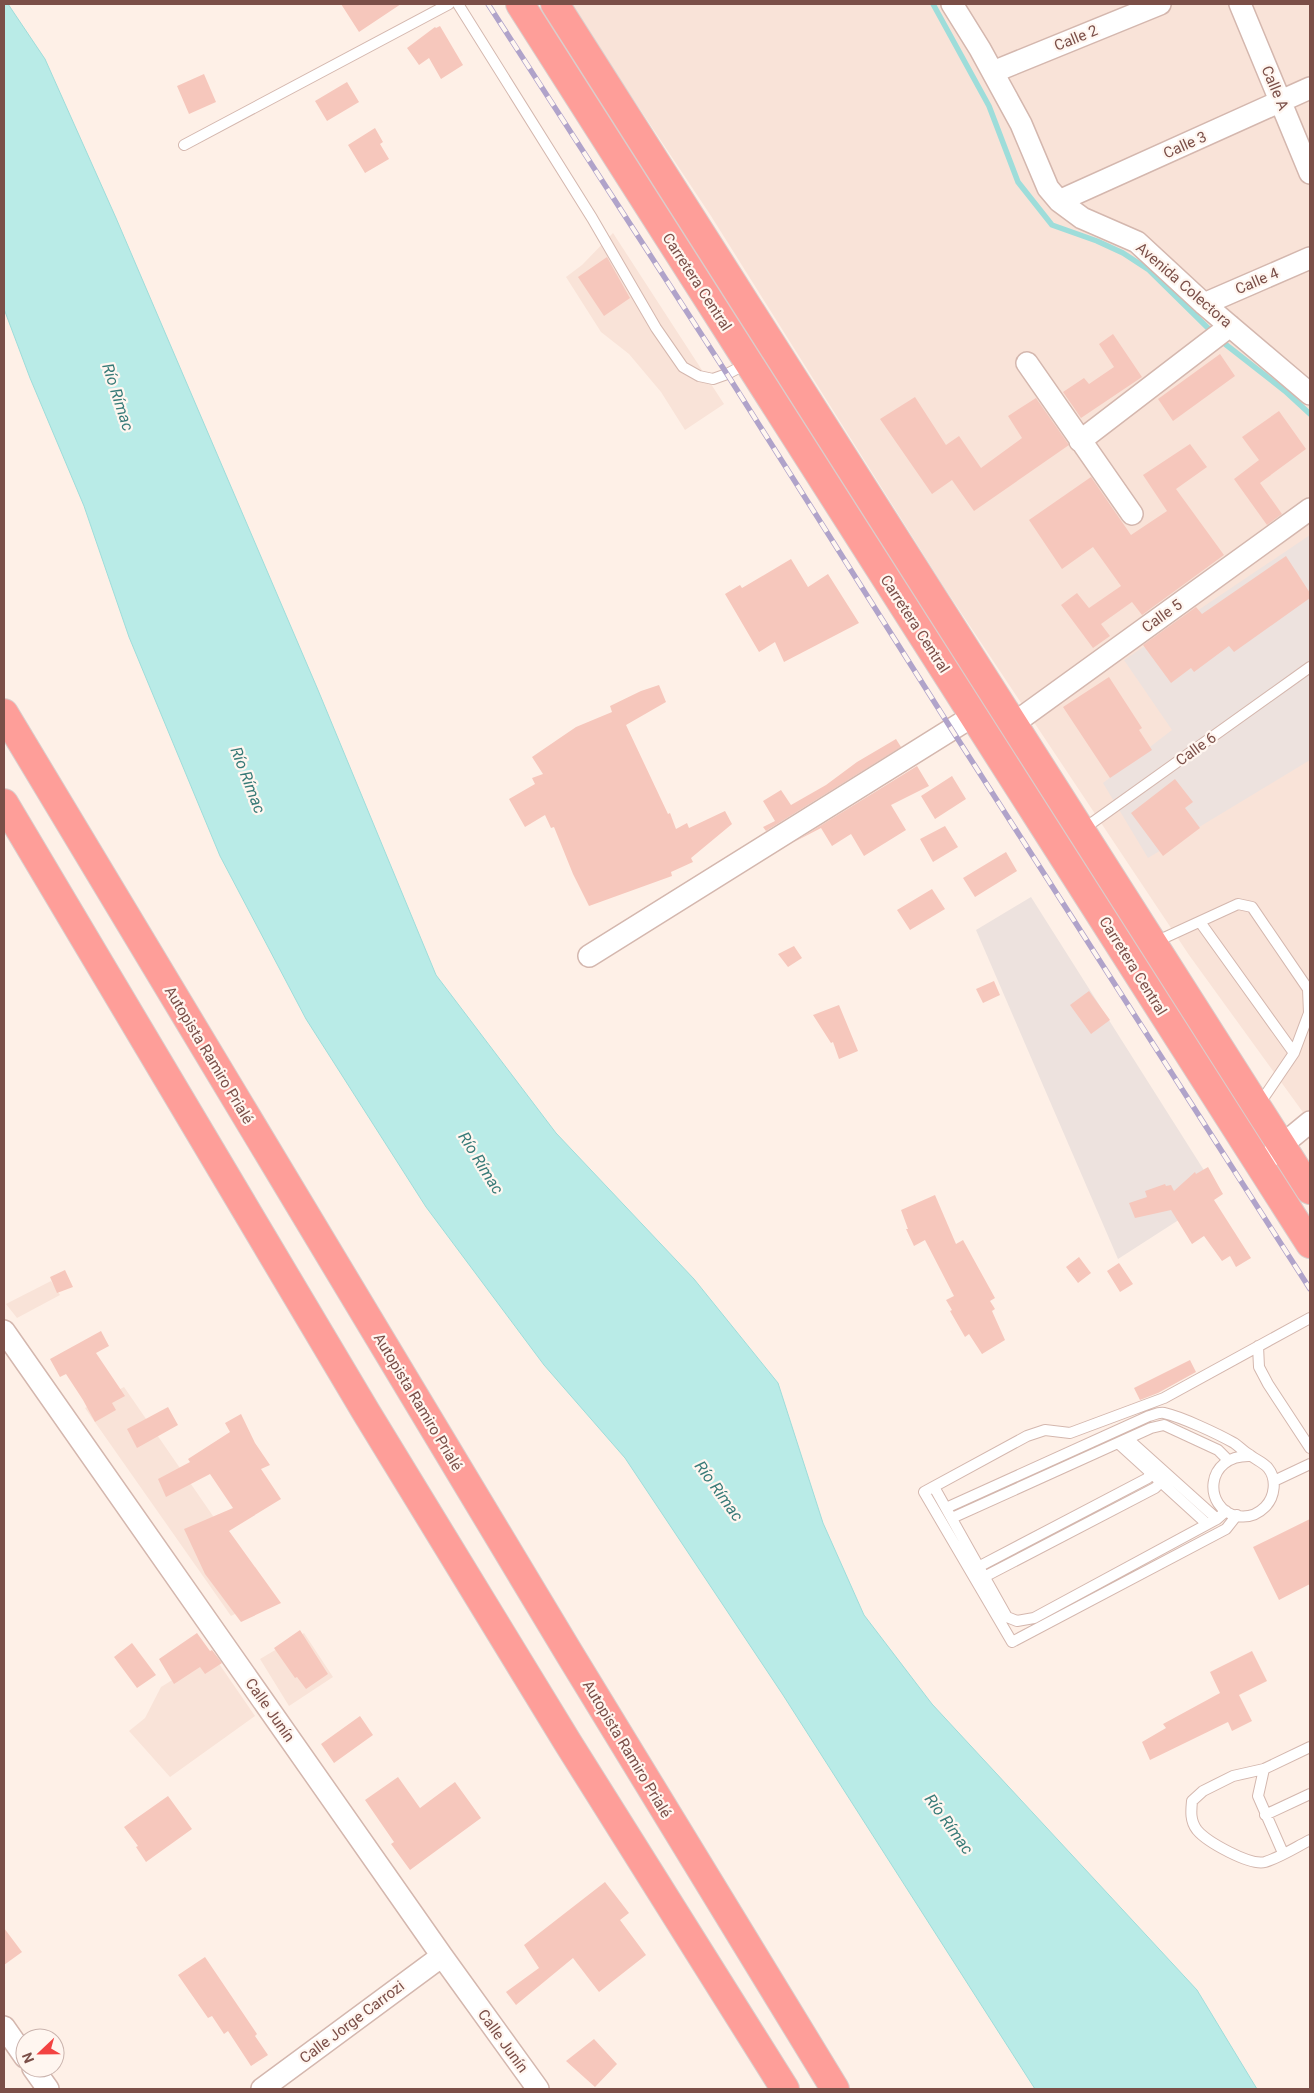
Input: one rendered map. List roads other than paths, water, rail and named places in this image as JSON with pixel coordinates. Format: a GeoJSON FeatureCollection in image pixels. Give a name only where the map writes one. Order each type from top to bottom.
{"type":"FeatureCollection","features":[{"type":"Feature","properties":{"kind":"highway","name":"Carretera Central"},"geometry":{"type":"LineString","coordinates":[[520,4],[1310,1244]]}},
{"type":"Feature","properties":{"kind":"highway","name":"Carretera Central"},"geometry":{"type":"LineString","coordinates":[[555,4],[1310,1190]]}},
{"type":"Feature","properties":{"kind":"highway","name":"Autopista Ramiro Prialé"},"geometry":{"type":"LineString","coordinates":[[4,714],[569,1653],[835,2089]]}},
{"type":"Feature","properties":{"kind":"highway"},"geometry":{"type":"LineString","coordinates":[[4,804],[371,1420],[574,1752],[785,2089]]}},
{"type":"Feature","properties":{"kind":"street","name":"Avenida Colectora"},"geometry":{"type":"LineString","coordinates":[[952,4],[993,72],[1021,124],[1048,188],[1059,201],[1082,218],[1137,242],[1204,304],[1310,394]]}},
{"type":"Feature","properties":{"kind":"street","name":"Calle 2"},"geometry":{"type":"LineString","coordinates":[[993,72],[1160,4]]}},
{"type":"Feature","properties":{"kind":"street","name":"Calle A"},"geometry":{"type":"LineString","coordinates":[[1240,4],[1310,173]]}},
{"type":"Feature","properties":{"kind":"street","name":"Calle 3"},"geometry":{"type":"LineString","coordinates":[[1059,201],[1310,88]]}},
{"type":"Feature","properties":{"kind":"street","name":"Calle 4"},"geometry":{"type":"LineString","coordinates":[[1204,304],[1310,258]]}},
{"type":"Feature","properties":{"kind":"street"},"geometry":{"type":"LineString","coordinates":[[1080,441],[1230,326]]}},
{"type":"Feature","properties":{"kind":"street"},"geometry":{"type":"LineString","coordinates":[[1027,363],[1132,514]]}},
{"type":"Feature","properties":{"kind":"street","name":"Calle 5"},"geometry":{"type":"LineString","coordinates":[[1013,724],[1310,509]]}},
{"type":"Feature","properties":{"kind":"street"},"geometry":{"type":"LineString","coordinates":[[589,956],[974,716]]}},
{"type":"Feature","properties":{"kind":"street"},"geometry":{"type":"LineString","coordinates":[[1260,1166],[1310,1122]]}},
{"type":"Feature","properties":{"kind":"street","name":"Calle Junín"},"geometry":{"type":"LineString","coordinates":[[4,1330],[442,1956],[538,2089]]}},
{"type":"Feature","properties":{"kind":"street","name":"Calle Jorge Carrozi"},"geometry":{"type":"LineString","coordinates":[[262,2089],[442,1956]]}},
{"type":"Feature","properties":{"kind":"street"},"geometry":{"type":"LineString","coordinates":[[4,2027],[15,2043]]}},
{"type":"Feature","properties":{"kind":"street"},"geometry":{"type":"LineString","coordinates":[[40,2078],[48,2089]]}},
{"type":"Feature","properties":{"kind":"lane"},"geometry":{"type":"LineString","coordinates":[[184,145],[449,4]]}},
{"type":"Feature","properties":{"kind":"lane"},"geometry":{"type":"LineString","coordinates":[[458,4],[592,218],[656,328],[684,367],[699,376],[713,379],[727,374],[748,362]]}},
{"type":"Feature","properties":{"kind":"lane","name":"Calle 6"},"geometry":{"type":"LineString","coordinates":[[1081,831],[1310,667]]}},
{"type":"Feature","properties":{"kind":"lane"},"geometry":{"type":"LineString","coordinates":[[1153,943],[1238,904],[1252,907],[1308,989],[1309,1013],[1294,1053],[1258,1107]]}},
{"type":"Feature","properties":{"kind":"lane"},"geometry":{"type":"LineString","coordinates":[[1200,922],[1294,1053]]}},
{"type":"Feature","properties":{"kind":"lane"},"geometry":{"type":"LineString","coordinates":[[929,1490],[1027,1436],[1045,1430],[1070,1433],[1164,1398],[1310,1318]]}},
{"type":"Feature","properties":{"kind":"lane"},"geometry":{"type":"LineString","coordinates":[[1258,1346],[1260,1367],[1268,1384],[1310,1448]]}},
{"type":"Feature","properties":{"kind":"lane"},"geometry":{"type":"LineString","coordinates":[[946,1508],[1149,1416],[1162,1412],[1235,1444],[1250,1456],[1261,1461],[1270,1470],[1274,1481],[1273,1493],[1268,1504],[1260,1512],[1249,1516],[1237,1516],[1226,1510],[1218,1502],[1214,1490],[1214,1479],[1219,1468],[1228,1460],[1239,1456],[1250,1456]]}},
{"type":"Feature","properties":{"kind":"lane"},"geometry":{"type":"LineString","coordinates":[[952,1518],[1151,1428],[1164,1425],[1218,1450],[1228,1460]]}},
{"type":"Feature","properties":{"kind":"lane"},"geometry":{"type":"LineString","coordinates":[[1123,1441],[1150,1472],[1207,1524]]}},
{"type":"Feature","properties":{"kind":"lane"},"geometry":{"type":"LineString","coordinates":[[1123,1441],[1217,1519]]}},
{"type":"Feature","properties":{"kind":"lane"},"geometry":{"type":"LineString","coordinates":[[1274,1481],[1310,1464]]}},
{"type":"Feature","properties":{"kind":"lane"},"geometry":{"type":"LineString","coordinates":[[980,1566],[1148,1478],[1150,1472]]}},
{"type":"Feature","properties":{"kind":"lane"},"geometry":{"type":"LineString","coordinates":[[986,1576],[1155,1488],[1161,1482]]}},
{"type":"Feature","properties":{"kind":"lane"},"geometry":{"type":"LineString","coordinates":[[929,1490],[946,1508],[986,1576],[1007,1617],[1018,1620],[1034,1618],[1217,1519],[1226,1510]]}},
{"type":"Feature","properties":{"kind":"lane"},"geometry":{"type":"LineString","coordinates":[[929,1490],[1012,1642],[1226,1529],[1237,1516]]}},
{"type":"Feature","properties":{"kind":"lane"},"geometry":{"type":"LineString","coordinates":[[1310,1747],[1264,1769],[1233,1776],[1203,1791],[1192,1801],[1191,1816],[1197,1830],[1209,1840],[1247,1861],[1264,1862],[1310,1840]]}},
{"type":"Feature","properties":{"kind":"lane"},"geometry":{"type":"LineString","coordinates":[[1264,1769],[1258,1796],[1283,1853]]}},
{"type":"Feature","properties":{"kind":"lane"},"geometry":{"type":"LineString","coordinates":[[1266,1815],[1310,1794]]}},
{"type":"Feature","properties":{"kind":"water","name":"Río Rímac"},"geometry":{"type":"Polygon","coordinates":[[[4,4],[8,4],[45,59],[116,218],[318,690],[436,975],[556,1133],[694,1279],[778,1383],[823,1523],[864,1615],[932,1704],[1197,1990],[1257,2089],[1035,2089],[783,1695],[625,1458],[544,1365],[426,1207],[306,1019],[220,856],[129,637],[84,506],[30,378],[4,309],[4,4]]]}},
{"type":"Feature","properties":{"kind":"waterway"},"geometry":{"type":"LineString","coordinates":[[933,4],[989,106],[1018,182],[1052,225],[1097,241],[1123,253],[1149,270],[1213,333]]}},
{"type":"Feature","properties":{"kind":"waterway"},"geometry":{"type":"LineString","coordinates":[[1220,340],[1285,391],[1310,414]]}},
{"type":"Feature","properties":{"kind":"railway"},"geometry":{"type":"LineString","coordinates":[[488,4],[727,374],[952,730],[1310,1289]]}}]}
